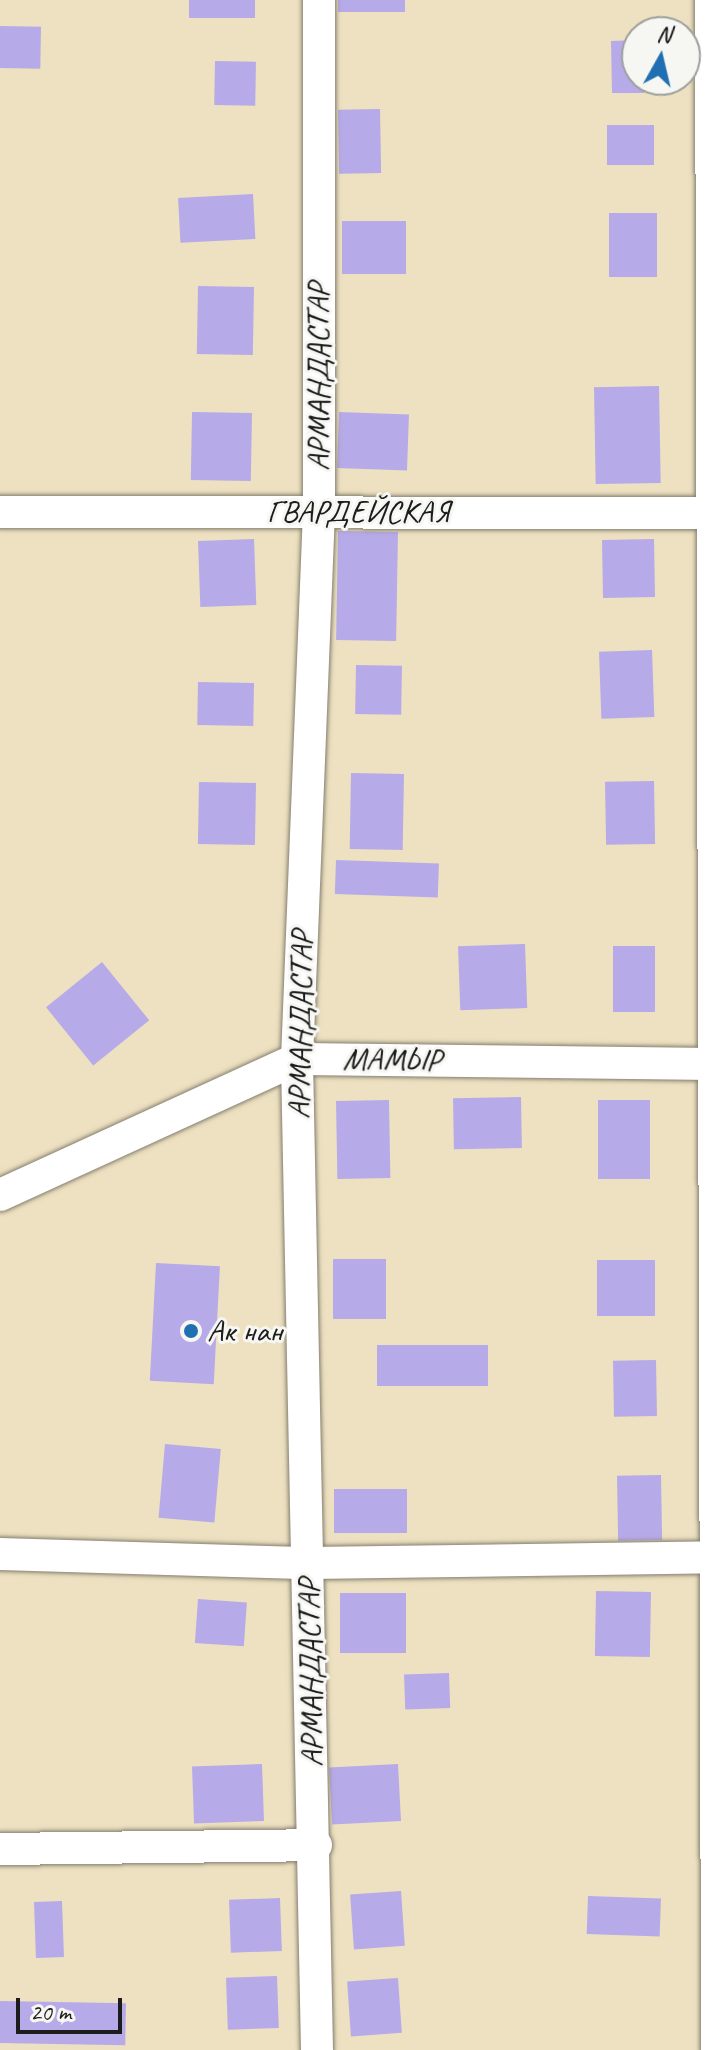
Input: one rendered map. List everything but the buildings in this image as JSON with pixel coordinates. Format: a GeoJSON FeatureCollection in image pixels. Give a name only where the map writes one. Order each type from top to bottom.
{"type":"FeatureCollection","features":[{"type":"Feature","properties":{"kind":"street","name":"АРМАНДАСТАР"},"geometry":{"type":"LineString","coordinates":[[317,2050],[316,1845],[297,1059],[319,512],[319,0]]}},
{"type":"Feature","properties":{"kind":"street"},"geometry":{"type":"LineString","coordinates":[[711,0],[716,513],[717,2050]]}},
{"type":"Feature","properties":{"kind":"street","name":"ГВАРДЕЙСКАЯ"},"geometry":{"type":"LineString","coordinates":[[0,512],[716,513]]}},
{"type":"Feature","properties":{"kind":"street","name":"МАМЫР"},"geometry":{"type":"LineString","coordinates":[[0,1195],[297,1059],[716,1064]]}},
{"type":"Feature","properties":{"kind":"street"},"geometry":{"type":"LineString","coordinates":[[0,1554],[309,1563],[716,1557]]}},
{"type":"Feature","properties":{"kind":"street"},"geometry":{"type":"LineString","coordinates":[[0,1849],[316,1845]]}},
{"type":"Feature","properties":{"kind":"place","name":"Ак нан"},"geometry":{"type":"Point","coordinates":[191,1331]}}]}
